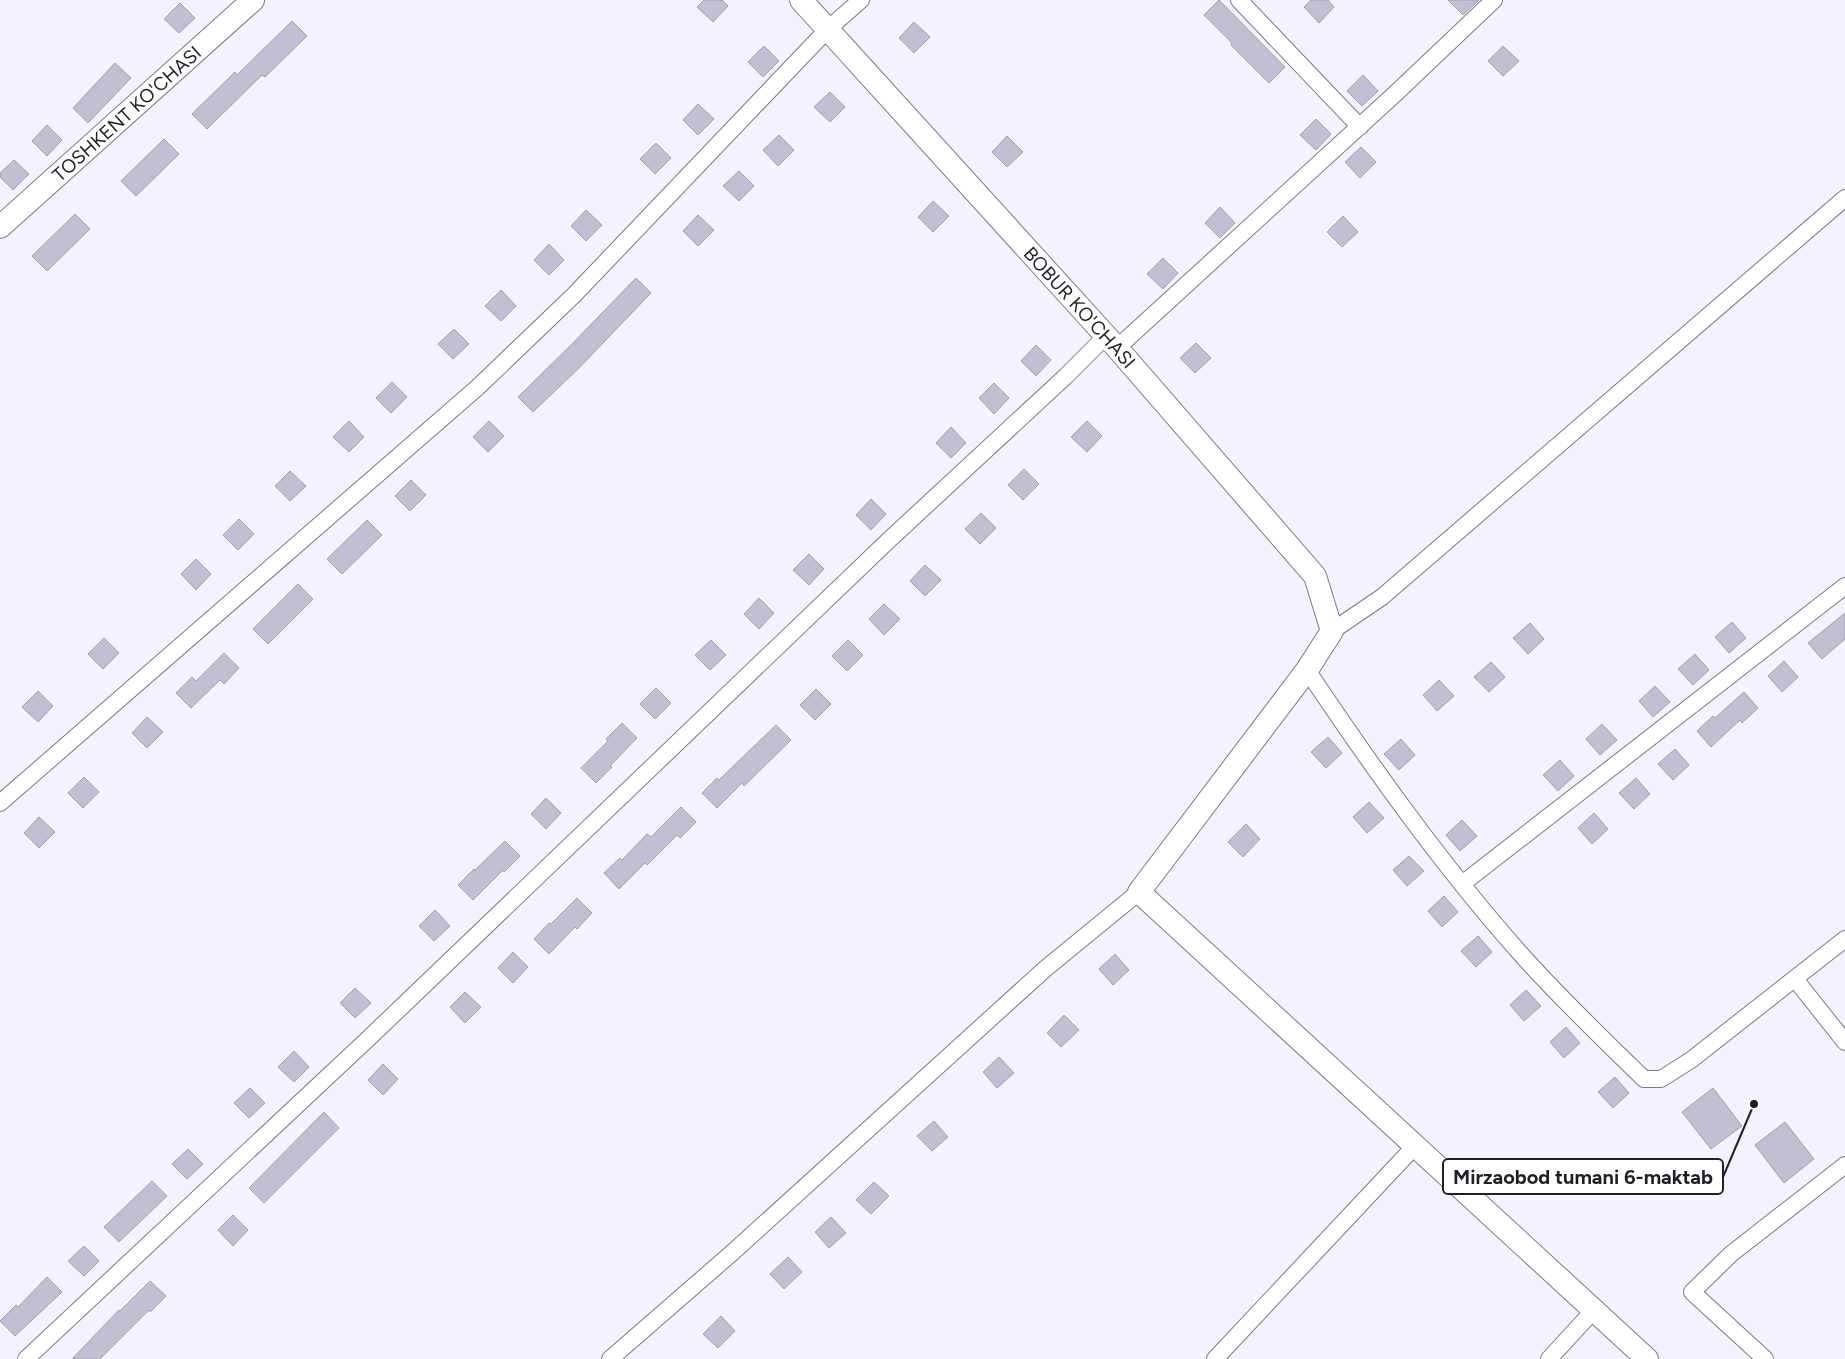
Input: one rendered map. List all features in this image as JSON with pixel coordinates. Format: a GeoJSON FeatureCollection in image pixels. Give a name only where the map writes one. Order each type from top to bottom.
{"type":"FeatureCollection","features":[{"type":"Feature","properties":{"kind":"street","name":"TOSHKENT KO'CHASI"},"geometry":{"type":"LineString","coordinates":[[0,227],[253,0]]}},
{"type":"Feature","properties":{"kind":"street","name":"BOBUR KO'CHASI"},"geometry":{"type":"LineString","coordinates":[[801,0],[1112,342],[1315,576],[1332,631]]}},
{"type":"Feature","properties":{"kind":"street"},"geometry":{"type":"LineString","coordinates":[[0,803],[478,387],[574,295],[828,29],[861,0]]}},
{"type":"Feature","properties":{"kind":"street"},"geometry":{"type":"LineString","coordinates":[[1239,0],[1360,127]]}},
{"type":"Feature","properties":{"kind":"street"},"geometry":{"type":"LineString","coordinates":[[26,1359],[369,1038],[890,539],[1066,376],[1112,342],[1360,127],[1494,0]]}},
{"type":"Feature","properties":{"kind":"street"},"geometry":{"type":"LineString","coordinates":[[610,1359],[740,1245],[1044,968],[1139,892],[1307,670],[1332,631],[1382,597],[1845,198]]}},
{"type":"Feature","properties":{"kind":"street"},"geometry":{"type":"LineString","coordinates":[[1462,884],[1845,586]]}},
{"type":"Feature","properties":{"kind":"street"},"geometry":{"type":"LineString","coordinates":[[1307,670],[1391,791],[1462,884],[1520,952],[1644,1079],[1661,1079],[1691,1060],[1845,939]]}},
{"type":"Feature","properties":{"kind":"street"},"geometry":{"type":"LineString","coordinates":[[1139,892],[1647,1359]]}},
{"type":"Feature","properties":{"kind":"street"},"geometry":{"type":"LineString","coordinates":[[1795,978],[1845,1042]]}},
{"type":"Feature","properties":{"kind":"street"},"geometry":{"type":"LineString","coordinates":[[1215,1359],[1416,1146]]}},
{"type":"Feature","properties":{"kind":"street"},"geometry":{"type":"LineString","coordinates":[[1764,1359],[1692,1292],[1731,1254],[1845,1165]]}},
{"type":"Feature","properties":{"kind":"street"},"geometry":{"type":"LineString","coordinates":[[1549,1359],[1594,1310]]}},
{"type":"Feature","properties":{"kind":"building"},"geometry":{"type":"Polygon","coordinates":[[[704,0],[722,0],[728,6],[713,22],[697,7],[704,0]]]}},
{"type":"Feature","properties":{"kind":"building"},"geometry":{"type":"Polygon","coordinates":[[[1219,0],[1285,67],[1269,83],[1204,15],[1219,0]]]}},
{"type":"Feature","properties":{"kind":"building"},"geometry":{"type":"Polygon","coordinates":[[[1311,0],[1328,0],[1334,7],[1319,23],[1304,7],[1311,0]]]}},
{"type":"Feature","properties":{"kind":"building"},"geometry":{"type":"Polygon","coordinates":[[[1448,0],[1479,0],[1463,15],[1448,0]]]}},
{"type":"Feature","properties":{"kind":"building"},"geometry":{"type":"Polygon","coordinates":[[[180,3],[195,18],[179,33],[164,19],[180,3]]]}},
{"type":"Feature","properties":{"kind":"building"},"geometry":{"type":"Polygon","coordinates":[[[292,21],[307,36],[265,77],[262,75],[207,129],[192,114],[235,72],[237,75],[292,21]]]}},
{"type":"Feature","properties":{"kind":"building"},"geometry":{"type":"Polygon","coordinates":[[[914,22],[930,37],[914,53],[899,38],[914,22]]]}},
{"type":"Feature","properties":{"kind":"building"},"geometry":{"type":"Polygon","coordinates":[[[764,46],[779,61],[763,77],[748,62],[764,46]]]}},
{"type":"Feature","properties":{"kind":"building"},"geometry":{"type":"Polygon","coordinates":[[[1503,46],[1519,61],[1503,76],[1488,61],[1503,46]]]}},
{"type":"Feature","properties":{"kind":"building"},"geometry":{"type":"Polygon","coordinates":[[[115,63],[131,78],[88,123],[73,108],[115,63]]]}},
{"type":"Feature","properties":{"kind":"building"},"geometry":{"type":"Polygon","coordinates":[[[1363,75],[1378,91],[1362,106],[1347,91],[1363,75]]]}},
{"type":"Feature","properties":{"kind":"building"},"geometry":{"type":"Polygon","coordinates":[[[830,92],[845,107],[830,122],[814,107],[830,92]]]}},
{"type":"Feature","properties":{"kind":"building"},"geometry":{"type":"Polygon","coordinates":[[[698,104],[714,119],[698,135],[683,120],[698,104]]]}},
{"type":"Feature","properties":{"kind":"building"},"geometry":{"type":"Polygon","coordinates":[[[1316,119],[1331,134],[1316,150],[1300,135],[1316,119]]]}},
{"type":"Feature","properties":{"kind":"building"},"geometry":{"type":"Polygon","coordinates":[[[47,125],[62,140],[47,156],[32,141],[47,125]]]}},
{"type":"Feature","properties":{"kind":"building"},"geometry":{"type":"Polygon","coordinates":[[[779,135],[794,150],[778,166],[763,150],[779,135]]]}},
{"type":"Feature","properties":{"kind":"building"},"geometry":{"type":"Polygon","coordinates":[[[1007,136],[1023,152],[1007,167],[992,152],[1007,136]]]}},
{"type":"Feature","properties":{"kind":"building"},"geometry":{"type":"Polygon","coordinates":[[[164,139],[179,154],[136,196],[121,181],[164,139]]]}},
{"type":"Feature","properties":{"kind":"building"},"geometry":{"type":"Polygon","coordinates":[[[656,143],[671,158],[655,174],[640,159],[656,143]]]}},
{"type":"Feature","properties":{"kind":"building"},"geometry":{"type":"Polygon","coordinates":[[[1361,147],[1376,162],[1360,178],[1345,162],[1361,147]]]}},
{"type":"Feature","properties":{"kind":"building"},"geometry":{"type":"Polygon","coordinates":[[[14,160],[29,174],[13,190],[0,177],[0,173],[14,160]]]}},
{"type":"Feature","properties":{"kind":"building"},"geometry":{"type":"Polygon","coordinates":[[[739,171],[754,186],[739,201],[723,186],[739,171]]]}},
{"type":"Feature","properties":{"kind":"building"},"geometry":{"type":"Polygon","coordinates":[[[933,201],[949,216],[933,232],[918,217],[933,201]]]}},
{"type":"Feature","properties":{"kind":"building"},"geometry":{"type":"Polygon","coordinates":[[[1220,207],[1235,223],[1220,238],[1205,223],[1220,207]]]}},
{"type":"Feature","properties":{"kind":"building"},"geometry":{"type":"Polygon","coordinates":[[[586,210],[602,225],[586,241],[571,226],[586,210]]]}},
{"type":"Feature","properties":{"kind":"building"},"geometry":{"type":"Polygon","coordinates":[[[75,214],[90,229],[47,271],[32,256],[75,214]]]}},
{"type":"Feature","properties":{"kind":"building"},"geometry":{"type":"Polygon","coordinates":[[[698,215],[714,230],[698,246],[683,231],[698,215]]]}},
{"type":"Feature","properties":{"kind":"building"},"geometry":{"type":"Polygon","coordinates":[[[1343,216],[1358,232],[1342,247],[1327,232],[1343,216]]]}},
{"type":"Feature","properties":{"kind":"building"},"geometry":{"type":"Polygon","coordinates":[[[549,244],[564,260],[549,275],[534,260],[549,244]]]}},
{"type":"Feature","properties":{"kind":"building"},"geometry":{"type":"Polygon","coordinates":[[[1163,258],[1178,273],[1163,289],[1147,274],[1163,258]]]}},
{"type":"Feature","properties":{"kind":"building"},"geometry":{"type":"Polygon","coordinates":[[[636,278],[651,293],[579,368],[533,412],[518,397],[636,278]]]}},
{"type":"Feature","properties":{"kind":"building"},"geometry":{"type":"Polygon","coordinates":[[[501,290],[516,306],[501,321],[485,306],[501,290]]]}},
{"type":"Feature","properties":{"kind":"building"},"geometry":{"type":"Polygon","coordinates":[[[454,329],[469,344],[453,359],[438,344],[454,329]]]}},
{"type":"Feature","properties":{"kind":"building"},"geometry":{"type":"Polygon","coordinates":[[[1196,343],[1211,358],[1195,373],[1180,358],[1196,343]]]}},
{"type":"Feature","properties":{"kind":"building"},"geometry":{"type":"Polygon","coordinates":[[[1036,345],[1051,360],[1036,376],[1021,361],[1036,345]]]}},
{"type":"Feature","properties":{"kind":"building"},"geometry":{"type":"Polygon","coordinates":[[[392,382],[407,397],[391,413],[376,398],[392,382]]]}},
{"type":"Feature","properties":{"kind":"building"},"geometry":{"type":"Polygon","coordinates":[[[994,383],[1009,398],[994,414],[979,398],[994,383]]]}},
{"type":"Feature","properties":{"kind":"building"},"geometry":{"type":"Polygon","coordinates":[[[349,421],[364,437],[349,452],[333,437],[349,421]]]}},
{"type":"Feature","properties":{"kind":"building"},"geometry":{"type":"Polygon","coordinates":[[[489,421],[504,436],[488,452],[473,437],[489,421]]]}},
{"type":"Feature","properties":{"kind":"building"},"geometry":{"type":"Polygon","coordinates":[[[1087,421],[1102,436],[1087,452],[1071,437],[1087,421]]]}},
{"type":"Feature","properties":{"kind":"building"},"geometry":{"type":"Polygon","coordinates":[[[951,427],[966,443],[951,458],[936,443],[951,427]]]}},
{"type":"Feature","properties":{"kind":"building"},"geometry":{"type":"Polygon","coordinates":[[[1024,469],[1039,484],[1023,500],[1008,485],[1024,469]]]}},
{"type":"Feature","properties":{"kind":"building"},"geometry":{"type":"Polygon","coordinates":[[[290,471],[306,486],[290,501],[275,486],[290,471]]]}},
{"type":"Feature","properties":{"kind":"building"},"geometry":{"type":"Polygon","coordinates":[[[411,480],[426,495],[410,511],[395,496],[411,480]]]}},
{"type":"Feature","properties":{"kind":"building"},"geometry":{"type":"Polygon","coordinates":[[[871,499],[886,514],[871,530],[856,515],[871,499]]]}},
{"type":"Feature","properties":{"kind":"building"},"geometry":{"type":"Polygon","coordinates":[[[981,513],[996,528],[980,544],[965,529],[981,513]]]}},
{"type":"Feature","properties":{"kind":"building"},"geometry":{"type":"Polygon","coordinates":[[[239,519],[254,534],[238,550],[223,535],[239,519]]]}},
{"type":"Feature","properties":{"kind":"building"},"geometry":{"type":"Polygon","coordinates":[[[367,520],[382,535],[342,574],[327,559],[367,520]]]}},
{"type":"Feature","properties":{"kind":"building"},"geometry":{"type":"Polygon","coordinates":[[[809,554],[824,569],[809,585],[793,570],[809,554]]]}},
{"type":"Feature","properties":{"kind":"building"},"geometry":{"type":"Polygon","coordinates":[[[196,559],[211,574],[196,590],[181,574],[196,559]]]}},
{"type":"Feature","properties":{"kind":"building"},"geometry":{"type":"Polygon","coordinates":[[[925,565],[941,580],[925,596],[910,581],[925,565]]]}},
{"type":"Feature","properties":{"kind":"building"},"geometry":{"type":"Polygon","coordinates":[[[298,584],[313,599],[268,644],[253,629],[298,584]]]}},
{"type":"Feature","properties":{"kind":"building"},"geometry":{"type":"Polygon","coordinates":[[[759,598],[774,613],[759,629],[744,614],[759,598]]]}},
{"type":"Feature","properties":{"kind":"building"},"geometry":{"type":"Polygon","coordinates":[[[884,604],[900,619],[884,635],[869,619],[884,604]]]}},
{"type":"Feature","properties":{"kind":"building"},"geometry":{"type":"Polygon","coordinates":[[[1845,613],[1845,639],[1822,659],[1808,643],[1845,613]]]}},
{"type":"Feature","properties":{"kind":"building"},"geometry":{"type":"Polygon","coordinates":[[[1732,622],[1746,638],[1729,653],[1715,637],[1732,622]]]}},
{"type":"Feature","properties":{"kind":"building"},"geometry":{"type":"Polygon","coordinates":[[[1530,623],[1544,639],[1528,654],[1513,638],[1530,623]]]}},
{"type":"Feature","properties":{"kind":"building"},"geometry":{"type":"Polygon","coordinates":[[[104,638],[119,653],[103,669],[88,654],[104,638]]]}},
{"type":"Feature","properties":{"kind":"building"},"geometry":{"type":"Polygon","coordinates":[[[711,640],[726,655],[710,670],[695,655],[711,640]]]}},
{"type":"Feature","properties":{"kind":"building"},"geometry":{"type":"Polygon","coordinates":[[[848,640],[863,655],[847,671],[832,656],[848,640]]]}},
{"type":"Feature","properties":{"kind":"building"},"geometry":{"type":"Polygon","coordinates":[[[224,653],[239,668],[224,684],[220,680],[191,708],[176,693],[192,677],[196,681],[224,653]]]}},
{"type":"Feature","properties":{"kind":"building"},"geometry":{"type":"Polygon","coordinates":[[[1695,654],[1709,670],[1693,685],[1678,669],[1695,654]]]}},
{"type":"Feature","properties":{"kind":"building"},"geometry":{"type":"Polygon","coordinates":[[[1784,661],[1798,677],[1782,692],[1768,676],[1784,661]]]}},
{"type":"Feature","properties":{"kind":"building"},"geometry":{"type":"Polygon","coordinates":[[[1491,662],[1505,677],[1489,692],[1474,677],[1491,662]]]}},
{"type":"Feature","properties":{"kind":"building"},"geometry":{"type":"Polygon","coordinates":[[[1439,680],[1454,696],[1437,711],[1423,695],[1439,680]]]}},
{"type":"Feature","properties":{"kind":"building"},"geometry":{"type":"Polygon","coordinates":[[[1655,686],[1670,702],[1653,717],[1639,701],[1655,686]]]}},
{"type":"Feature","properties":{"kind":"building"},"geometry":{"type":"Polygon","coordinates":[[[656,688],[671,703],[655,719],[640,704],[656,688]]]}},
{"type":"Feature","properties":{"kind":"building"},"geometry":{"type":"Polygon","coordinates":[[[816,689],[831,704],[815,720],[800,705],[816,689]]]}},
{"type":"Feature","properties":{"kind":"building"},"geometry":{"type":"Polygon","coordinates":[[[38,691],[53,706],[38,722],[22,707],[38,691]]]}},
{"type":"Feature","properties":{"kind":"building"},"geometry":{"type":"Polygon","coordinates":[[[1744,692],[1758,708],[1742,723],[1740,720],[1711,747],[1697,731],[1744,692]]]}},
{"type":"Feature","properties":{"kind":"building"},"geometry":{"type":"Polygon","coordinates":[[[147,717],[163,732],[147,748],[132,733],[147,717]]]}},
{"type":"Feature","properties":{"kind":"building"},"geometry":{"type":"Polygon","coordinates":[[[622,723],[637,738],[596,783],[581,768],[608,741],[606,739],[622,723]]]}},
{"type":"Feature","properties":{"kind":"building"},"geometry":{"type":"Polygon","coordinates":[[[1602,724],[1617,740],[1600,755],[1586,739],[1602,724]]]}},
{"type":"Feature","properties":{"kind":"building"},"geometry":{"type":"Polygon","coordinates":[[[776,725],[791,740],[744,786],[742,783],[717,808],[702,793],[717,778],[719,780],[776,725]]]}},
{"type":"Feature","properties":{"kind":"building"},"geometry":{"type":"Polygon","coordinates":[[[1328,737],[1342,753],[1326,768],[1311,752],[1328,737]]]}},
{"type":"Feature","properties":{"kind":"building"},"geometry":{"type":"Polygon","coordinates":[[[1401,739],[1415,755],[1399,770],[1384,754],[1401,739]]]}},
{"type":"Feature","properties":{"kind":"building"},"geometry":{"type":"Polygon","coordinates":[[[1675,749],[1689,765],[1673,780],[1658,764],[1675,749]]]}},
{"type":"Feature","properties":{"kind":"building"},"geometry":{"type":"Polygon","coordinates":[[[1560,760],[1574,776],[1558,791],[1543,775],[1560,760]]]}},
{"type":"Feature","properties":{"kind":"building"},"geometry":{"type":"Polygon","coordinates":[[[84,777],[99,792],[83,808],[68,793],[84,777]]]}},
{"type":"Feature","properties":{"kind":"building"},"geometry":{"type":"Polygon","coordinates":[[[1636,778],[1650,794],[1634,809],[1619,793],[1636,778]]]}},
{"type":"Feature","properties":{"kind":"building"},"geometry":{"type":"Polygon","coordinates":[[[546,798],[561,813],[546,829],[531,814],[546,798]]]}},
{"type":"Feature","properties":{"kind":"building"},"geometry":{"type":"Polygon","coordinates":[[[1369,802],[1384,818],[1367,833],[1353,817],[1369,802]]]}},
{"type":"Feature","properties":{"kind":"building"},"geometry":{"type":"Polygon","coordinates":[[[681,807],[696,822],[680,838],[677,835],[647,865],[645,863],[619,889],[604,873],[620,858],[622,860],[647,834],[651,837],[681,807]]]}},
{"type":"Feature","properties":{"kind":"building"},"geometry":{"type":"Polygon","coordinates":[[[1594,813],[1608,829],[1592,844],[1578,828],[1594,813]]]}},
{"type":"Feature","properties":{"kind":"building"},"geometry":{"type":"Polygon","coordinates":[[[39,817],[55,832],[39,848],[24,833],[39,817]]]}},
{"type":"Feature","properties":{"kind":"building"},"geometry":{"type":"Polygon","coordinates":[[[1462,820],[1477,836],[1460,851],[1446,835],[1462,820]]]}},
{"type":"Feature","properties":{"kind":"building"},"geometry":{"type":"Polygon","coordinates":[[[1246,824],[1260,839],[1243,857],[1228,842],[1246,824]]]}},
{"type":"Feature","properties":{"kind":"building"},"geometry":{"type":"Polygon","coordinates":[[[505,841],[520,856],[473,900],[458,885],[505,841]]]}},
{"type":"Feature","properties":{"kind":"building"},"geometry":{"type":"Polygon","coordinates":[[[1409,856],[1424,871],[1407,886],[1393,870],[1409,856]]]}},
{"type":"Feature","properties":{"kind":"building"},"geometry":{"type":"Polygon","coordinates":[[[1444,896],[1458,912],[1442,927],[1428,911],[1444,896]]]}},
{"type":"Feature","properties":{"kind":"building"},"geometry":{"type":"Polygon","coordinates":[[[577,898],[592,913],[577,929],[575,927],[549,954],[534,939],[577,898]]]}},
{"type":"Feature","properties":{"kind":"building"},"geometry":{"type":"Polygon","coordinates":[[[435,910],[450,926],[434,941],[419,926],[435,910]]]}},
{"type":"Feature","properties":{"kind":"building"},"geometry":{"type":"Polygon","coordinates":[[[1478,936],[1492,952],[1476,967],[1461,951],[1478,936]]]}},
{"type":"Feature","properties":{"kind":"building"},"geometry":{"type":"Polygon","coordinates":[[[513,952],[528,967],[513,983],[498,968],[513,952]]]}},
{"type":"Feature","properties":{"kind":"building"},"geometry":{"type":"Polygon","coordinates":[[[1115,954],[1129,970],[1113,985],[1099,969],[1115,954]]]}},
{"type":"Feature","properties":{"kind":"building"},"geometry":{"type":"Polygon","coordinates":[[[355,988],[371,1003],[355,1018],[340,1003],[355,988]]]}},
{"type":"Feature","properties":{"kind":"building"},"geometry":{"type":"Polygon","coordinates":[[[1526,990],[1541,1006],[1524,1021],[1510,1005],[1526,990]]]}},
{"type":"Feature","properties":{"kind":"building"},"geometry":{"type":"Polygon","coordinates":[[[465,992],[481,1007],[465,1023],[450,1007],[465,992]]]}},
{"type":"Feature","properties":{"kind":"building"},"geometry":{"type":"Polygon","coordinates":[[[1064,1015],[1079,1030],[1061,1047],[1047,1033],[1064,1015]]]}},
{"type":"Feature","properties":{"kind":"building"},"geometry":{"type":"Polygon","coordinates":[[[1566,1027],[1580,1043],[1564,1058],[1550,1042],[1566,1027]]]}},
{"type":"Feature","properties":{"kind":"building"},"geometry":{"type":"Polygon","coordinates":[[[294,1051],[309,1067],[294,1082],[278,1067],[294,1051]]]}},
{"type":"Feature","properties":{"kind":"building"},"geometry":{"type":"Polygon","coordinates":[[[999,1057],[1014,1073],[997,1088],[983,1072],[999,1057]]]}},
{"type":"Feature","properties":{"kind":"building"},"geometry":{"type":"Polygon","coordinates":[[[383,1064],[398,1079],[383,1095],[368,1080],[383,1064]]]}},
{"type":"Feature","properties":{"kind":"building"},"geometry":{"type":"Polygon","coordinates":[[[1615,1077],[1629,1093],[1613,1108],[1598,1092],[1615,1077]]]}},
{"type":"Feature","properties":{"kind":"building"},"geometry":{"type":"Polygon","coordinates":[[[250,1088],[265,1103],[249,1118],[234,1103],[250,1088]]]}},
{"type":"Feature","properties":{"kind":"building"},"geometry":{"type":"Polygon","coordinates":[[[1713,1088],[1742,1126],[1711,1149],[1682,1112],[1713,1088]]]}},
{"type":"Feature","properties":{"kind":"building"},"geometry":{"type":"Polygon","coordinates":[[[324,1112],[339,1128],[264,1203],[249,1188],[324,1112]]]}},
{"type":"Feature","properties":{"kind":"building"},"geometry":{"type":"Polygon","coordinates":[[[934,1121],[948,1137],[932,1151],[917,1136],[934,1121]]]}},
{"type":"Feature","properties":{"kind":"building"},"geometry":{"type":"Polygon","coordinates":[[[1785,1122],[1814,1159],[1784,1183],[1755,1145],[1785,1122]]]}},
{"type":"Feature","properties":{"kind":"building"},"geometry":{"type":"Polygon","coordinates":[[[188,1149],[203,1164],[187,1179],[172,1164],[188,1149]]]}},
{"type":"Feature","properties":{"kind":"building"},"geometry":{"type":"Polygon","coordinates":[[[152,1181],[167,1196],[119,1242],[104,1227],[152,1181]]]}},
{"type":"Feature","properties":{"kind":"building"},"geometry":{"type":"Polygon","coordinates":[[[874,1182],[889,1196],[871,1214],[856,1200],[874,1182]]]}},
{"type":"Feature","properties":{"kind":"building"},"geometry":{"type":"Polygon","coordinates":[[[233,1215],[248,1230],[233,1246],[218,1230],[233,1215]]]}},
{"type":"Feature","properties":{"kind":"building"},"geometry":{"type":"Polygon","coordinates":[[[831,1217],[846,1233],[829,1248],[815,1232],[831,1217]]]}},
{"type":"Feature","properties":{"kind":"building"},"geometry":{"type":"Polygon","coordinates":[[[84,1246],[99,1261],[84,1276],[68,1261],[84,1246]]]}},
{"type":"Feature","properties":{"kind":"building"},"geometry":{"type":"Polygon","coordinates":[[[788,1257],[802,1272],[784,1289],[770,1274],[788,1257]]]}},
{"type":"Feature","properties":{"kind":"building"},"geometry":{"type":"Polygon","coordinates":[[[47,1277],[62,1292],[15,1336],[0,1321],[16,1305],[18,1307],[47,1277]]]}},
{"type":"Feature","properties":{"kind":"building"},"geometry":{"type":"Polygon","coordinates":[[[150,1281],[166,1296],[150,1312],[149,1310],[100,1359],[72,1359],[119,1310],[150,1281]]]}},
{"type":"Feature","properties":{"kind":"building"},"geometry":{"type":"Polygon","coordinates":[[[721,1316],[735,1331],[718,1348],[703,1334],[721,1316]]]}},
{"type":"Feature","properties":{"kind":"place","name":"Mirzaobod tumani 6-maktab"},"geometry":{"type":"Point","coordinates":[1754,1104]}}]}
